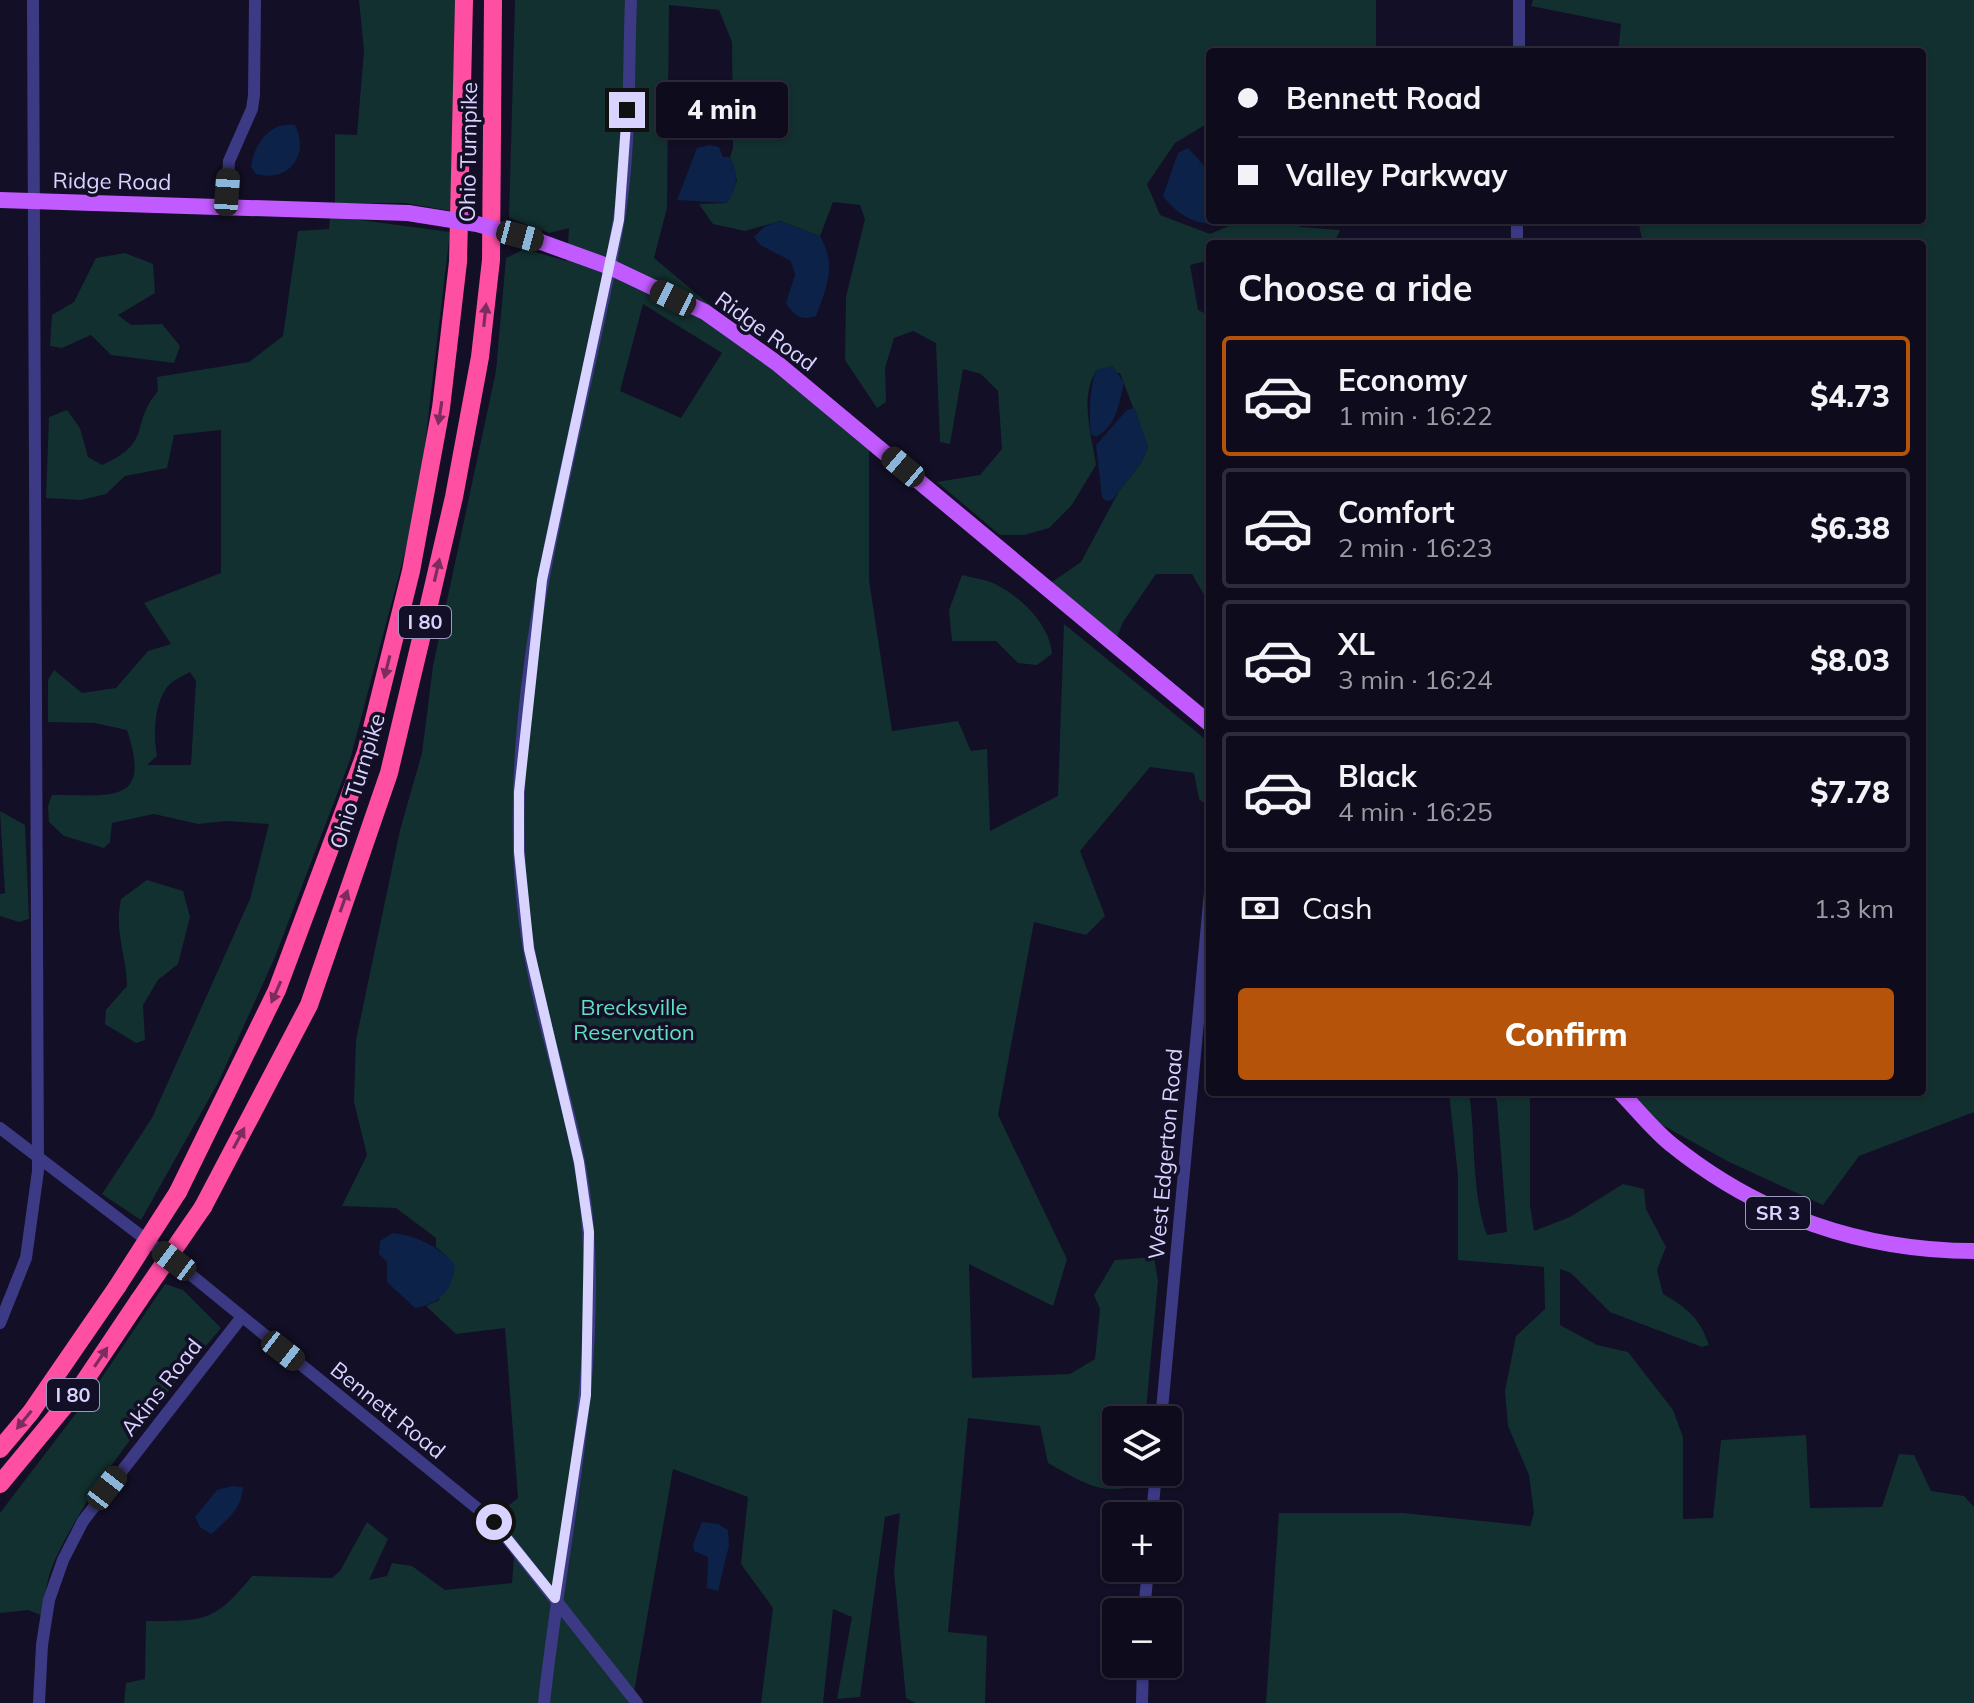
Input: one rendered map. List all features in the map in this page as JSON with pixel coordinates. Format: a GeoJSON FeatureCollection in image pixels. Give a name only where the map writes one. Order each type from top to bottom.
{"type":"FeatureCollection","features":[{"type":"Feature","properties":{"kind":"highway","name":"Ohio Turnpike"},"geometry":{"type":"LineString","coordinates":[[0,1449],[31,1412],[178,1192],[277,990],[366,752],[411,571],[441,408],[458,262],[464,0]]}},
{"type":"Feature","properties":{"kind":"highway","name":"Ohio Turnpike"},"geometry":{"type":"LineString","coordinates":[[0,1484],[82,1385],[203,1207],[309,1005],[389,773],[454,497],[485,315],[491,260],[493,0]]}},
{"type":"Feature","properties":{"kind":"main road","name":"Ridge Road"},"geometry":{"type":"LineString","coordinates":[[0,200],[408,213],[477,224],[541,242],[610,267],[705,312],[778,364],[1206,721]]}},
{"type":"Feature","properties":{"kind":"main road","name":"SR 3"},"geometry":{"type":"LineString","coordinates":[[1624,1096],[1669,1143],[1780,1214],[1867,1241],[1974,1251]]}},
{"type":"Feature","properties":{"kind":"street"},"geometry":{"type":"LineString","coordinates":[[0,1323],[26,1258],[37,1182],[33,0]]}},
{"type":"Feature","properties":{"kind":"street"},"geometry":{"type":"LineString","coordinates":[[227,205],[229,161],[252,109],[254,95],[255,0]]}},
{"type":"Feature","properties":{"kind":"street"},"geometry":{"type":"LineString","coordinates":[[544,1703],[555,1598],[586,1395],[589,1232],[573,1132],[529,949],[519,852],[519,792],[542,580],[610,267],[624,173],[631,0]]}},
{"type":"Feature","properties":{"kind":"street"},"geometry":{"type":"LineString","coordinates":[[1519,0],[1519,48]]}},
{"type":"Feature","properties":{"kind":"street","name":"West Edgerton Road"},"geometry":{"type":"LineString","coordinates":[[1162,1406],[1206,935]]}},
{"type":"Feature","properties":{"kind":"street","name":"Bennett Road"},"geometry":{"type":"LineString","coordinates":[[0,1128],[494,1522],[637,1703]]}},
{"type":"Feature","properties":{"kind":"street","name":"Akins Road"},"geometry":{"type":"LineString","coordinates":[[39,1703],[42,1645],[49,1600],[63,1560],[83,1521],[241,1318]]}},
{"type":"Feature","properties":{"kind":"street"},"geometry":{"type":"LineString","coordinates":[[1142,1703],[1143,1678]]}},
{"type":"Feature","properties":{"kind":"green space"},"geometry":{"type":"Polygon","coordinates":[[[359,0],[455,0],[451,211],[404,203],[335,203],[335,134],[357,135],[364,51],[359,0]]]}},
{"type":"Feature","properties":{"kind":"green space","name":"Brecksville Reservation"},"geometry":{"type":"Polygon","coordinates":[[[515,0],[1376,0],[1376,48],[1206,48],[1206,124],[1175,143],[1147,184],[1160,215],[1210,234],[1234,224],[1295,224],[1340,230],[1336,240],[1206,240],[1206,261],[1190,265],[1198,310],[1206,314],[1206,598],[1192,574],[1156,574],[1123,622],[1116,640],[1049,584],[1081,562],[1119,491],[1141,463],[1148,447],[1120,373],[1098,369],[1092,379],[1088,416],[1096,465],[1071,506],[1049,528],[1024,535],[1000,535],[937,482],[980,475],[1002,449],[998,391],[981,374],[963,369],[950,444],[940,442],[936,343],[913,331],[894,338],[885,368],[886,402],[877,408],[845,360],[846,297],[865,219],[860,205],[833,202],[820,236],[780,221],[745,231],[713,224],[699,204],[727,203],[737,181],[730,157],[733,148],[732,42],[719,10],[669,5],[667,208],[654,258],[869,439],[869,580],[892,731],[958,721],[971,751],[987,749],[990,831],[1058,796],[1064,624],[1206,740],[1206,805],[1199,799],[1194,773],[1150,767],[1080,851],[1105,916],[1086,935],[1034,922],[998,1115],[1067,1259],[1053,1306],[969,1264],[972,1378],[1070,1374],[1095,1359],[1100,1309],[1094,1295],[1115,1260],[1154,1257],[1158,1281],[1146,1406],[1102,1406],[1102,1486],[1132,1486],[1112,1489],[1090,1485],[1048,1463],[1040,1426],[968,1418],[948,1632],[987,1636],[985,1703],[915,1703],[906,1698],[894,1572],[900,1513],[885,1517],[860,1697],[837,1699],[852,1617],[833,1609],[823,1703],[761,1703],[773,1608],[741,1564],[748,1497],[673,1469],[633,1698],[637,1703],[124,1703],[126,1683],[145,1679],[146,1621],[182,1621],[206,1616],[228,1603],[252,1576],[332,1578],[340,1571],[367,1522],[388,1539],[369,1580],[387,1576],[392,1563],[412,1566],[445,1590],[512,1583],[515,1543],[495,1516],[518,1498],[505,1328],[456,1334],[426,1306],[439,1300],[448,1257],[436,1247],[436,1238],[396,1208],[342,1206],[367,1155],[354,1102],[356,1040],[400,830],[422,753],[433,666],[496,371],[506,258],[524,249],[567,261],[569,228],[549,233],[509,218],[515,0]],[[643,304],[620,391],[681,418],[722,353],[643,304]]]}},
{"type":"Feature","properties":{"kind":"green space"},"geometry":{"type":"Polygon","coordinates":[[[1533,0],[1974,0],[1974,1112],[1859,1156],[1823,1205],[1729,1162],[1655,1121],[1632,1096],[1926,1096],[1926,240],[1642,240],[1639,224],[1926,224],[1926,48],[1618,48],[1621,24],[1531,6],[1533,0]]]}},
{"type":"Feature","properties":{"kind":"green space"},"geometry":{"type":"Polygon","coordinates":[[[330,216],[450,232],[418,503],[350,760],[275,957],[219,1081],[141,1220],[102,1194],[152,1118],[250,899],[269,824],[227,821],[198,824],[154,814],[112,823],[110,842],[104,848],[64,836],[49,822],[48,806],[52,795],[109,794],[122,791],[130,784],[134,772],[133,754],[127,730],[94,723],[48,722],[48,680],[54,670],[82,693],[116,688],[148,651],[171,644],[144,603],[221,573],[221,430],[174,435],[167,468],[125,476],[106,494],[81,500],[46,498],[49,417],[67,410],[80,428],[88,457],[102,465],[118,457],[129,449],[139,432],[149,403],[158,391],[157,377],[249,362],[283,336],[298,231],[329,229],[330,216]],[[190,672],[173,682],[163,693],[156,720],[157,756],[147,765],[191,765],[196,681],[190,672]]]}},
{"type":"Feature","properties":{"kind":"green space"},"geometry":{"type":"Polygon","coordinates":[[[125,253],[153,264],[155,293],[118,315],[131,325],[162,324],[180,346],[174,363],[111,355],[91,335],[62,348],[50,346],[52,315],[74,302],[96,258],[125,253]]]}},
{"type":"Feature","properties":{"kind":"green space"},"geometry":{"type":"Polygon","coordinates":[[[962,575],[993,583],[1023,603],[1046,632],[1052,654],[1037,665],[1018,663],[996,641],[952,641],[949,610],[962,575]]]}},
{"type":"Feature","properties":{"kind":"green space"},"geometry":{"type":"Polygon","coordinates":[[[0,811],[25,825],[29,919],[19,922],[0,916],[0,894],[5,893],[0,811]]]}},
{"type":"Feature","properties":{"kind":"green space"},"geometry":{"type":"Polygon","coordinates":[[[147,880],[183,891],[190,917],[178,964],[158,980],[143,1005],[145,1040],[136,1043],[105,1024],[106,1010],[127,986],[119,922],[121,899],[147,880]]]}},
{"type":"Feature","properties":{"kind":"green space"},"geometry":{"type":"Polygon","coordinates":[[[1449,1096],[1469,1096],[1482,1218],[1487,1235],[1507,1232],[1495,1096],[1530,1096],[1530,1205],[1534,1231],[1570,1217],[1623,1184],[1644,1189],[1646,1209],[1666,1247],[1657,1270],[1663,1294],[1692,1315],[1709,1345],[1702,1347],[1610,1312],[1571,1273],[1560,1269],[1560,1325],[1597,1345],[1628,1352],[1673,1410],[1683,1437],[1683,1519],[1713,1518],[1721,1440],[1806,1435],[1810,1508],[1882,1507],[1899,1454],[1914,1455],[1931,1491],[1964,1496],[1974,1507],[1974,1703],[1266,1703],[1279,1513],[1403,1513],[1530,1526],[1534,1513],[1529,1475],[1508,1426],[1505,1391],[1516,1336],[1545,1309],[1544,1267],[1458,1260],[1458,1176],[1449,1096]]]}},
{"type":"Feature","properties":{"kind":"green space"},"geometry":{"type":"Polygon","coordinates":[[[165,1284],[183,1290],[221,1328],[130,1440],[69,1531],[54,1562],[41,1615],[28,1610],[0,1613],[0,1513],[90,1395],[165,1284]]]}},
{"type":"Feature","properties":{"kind":"water"},"geometry":{"type":"Polygon","coordinates":[[[295,125],[299,136],[300,147],[294,164],[278,174],[256,174],[251,167],[258,146],[272,130],[295,125]]]}},
{"type":"Feature","properties":{"kind":"water"},"geometry":{"type":"Polygon","coordinates":[[[709,145],[719,147],[723,157],[730,157],[733,163],[736,180],[731,198],[727,203],[677,200],[697,148],[709,145]]]}},
{"type":"Feature","properties":{"kind":"water"},"geometry":{"type":"Polygon","coordinates":[[[1188,148],[1206,168],[1206,223],[1186,217],[1163,196],[1178,153],[1188,148]]]}},
{"type":"Feature","properties":{"kind":"water"},"geometry":{"type":"Polygon","coordinates":[[[779,221],[820,236],[825,247],[828,276],[816,316],[802,318],[789,307],[786,303],[795,275],[791,261],[760,245],[754,237],[764,227],[779,221]]]}},
{"type":"Feature","properties":{"kind":"water"},"geometry":{"type":"Polygon","coordinates":[[[1113,366],[1124,383],[1113,420],[1096,437],[1091,434],[1090,427],[1093,382],[1098,369],[1113,366]]]}},
{"type":"Feature","properties":{"kind":"water"},"geometry":{"type":"Polygon","coordinates":[[[1135,408],[1148,447],[1141,463],[1112,500],[1106,501],[1102,497],[1096,445],[1127,410],[1135,408]]]}},
{"type":"Feature","properties":{"kind":"water"},"geometry":{"type":"Polygon","coordinates":[[[393,1233],[427,1243],[455,1265],[448,1288],[432,1303],[415,1308],[387,1282],[387,1262],[379,1254],[380,1241],[393,1233]]]}},
{"type":"Feature","properties":{"kind":"water"},"geometry":{"type":"Polygon","coordinates":[[[243,1487],[240,1502],[233,1514],[211,1534],[200,1527],[195,1517],[217,1490],[243,1487]]]}},
{"type":"Feature","properties":{"kind":"water"},"geometry":{"type":"Polygon","coordinates":[[[702,1522],[718,1524],[728,1530],[729,1545],[718,1591],[707,1588],[708,1557],[694,1551],[693,1544],[702,1522]]]}},
{"type":"Feature","properties":{"kind":"route"},"geometry":{"type":"LineString","coordinates":[[494,1522],[555,1598],[586,1395],[589,1232],[584,1183],[529,949],[519,852],[519,792],[542,580],[619,220],[627,110]]}}]}
